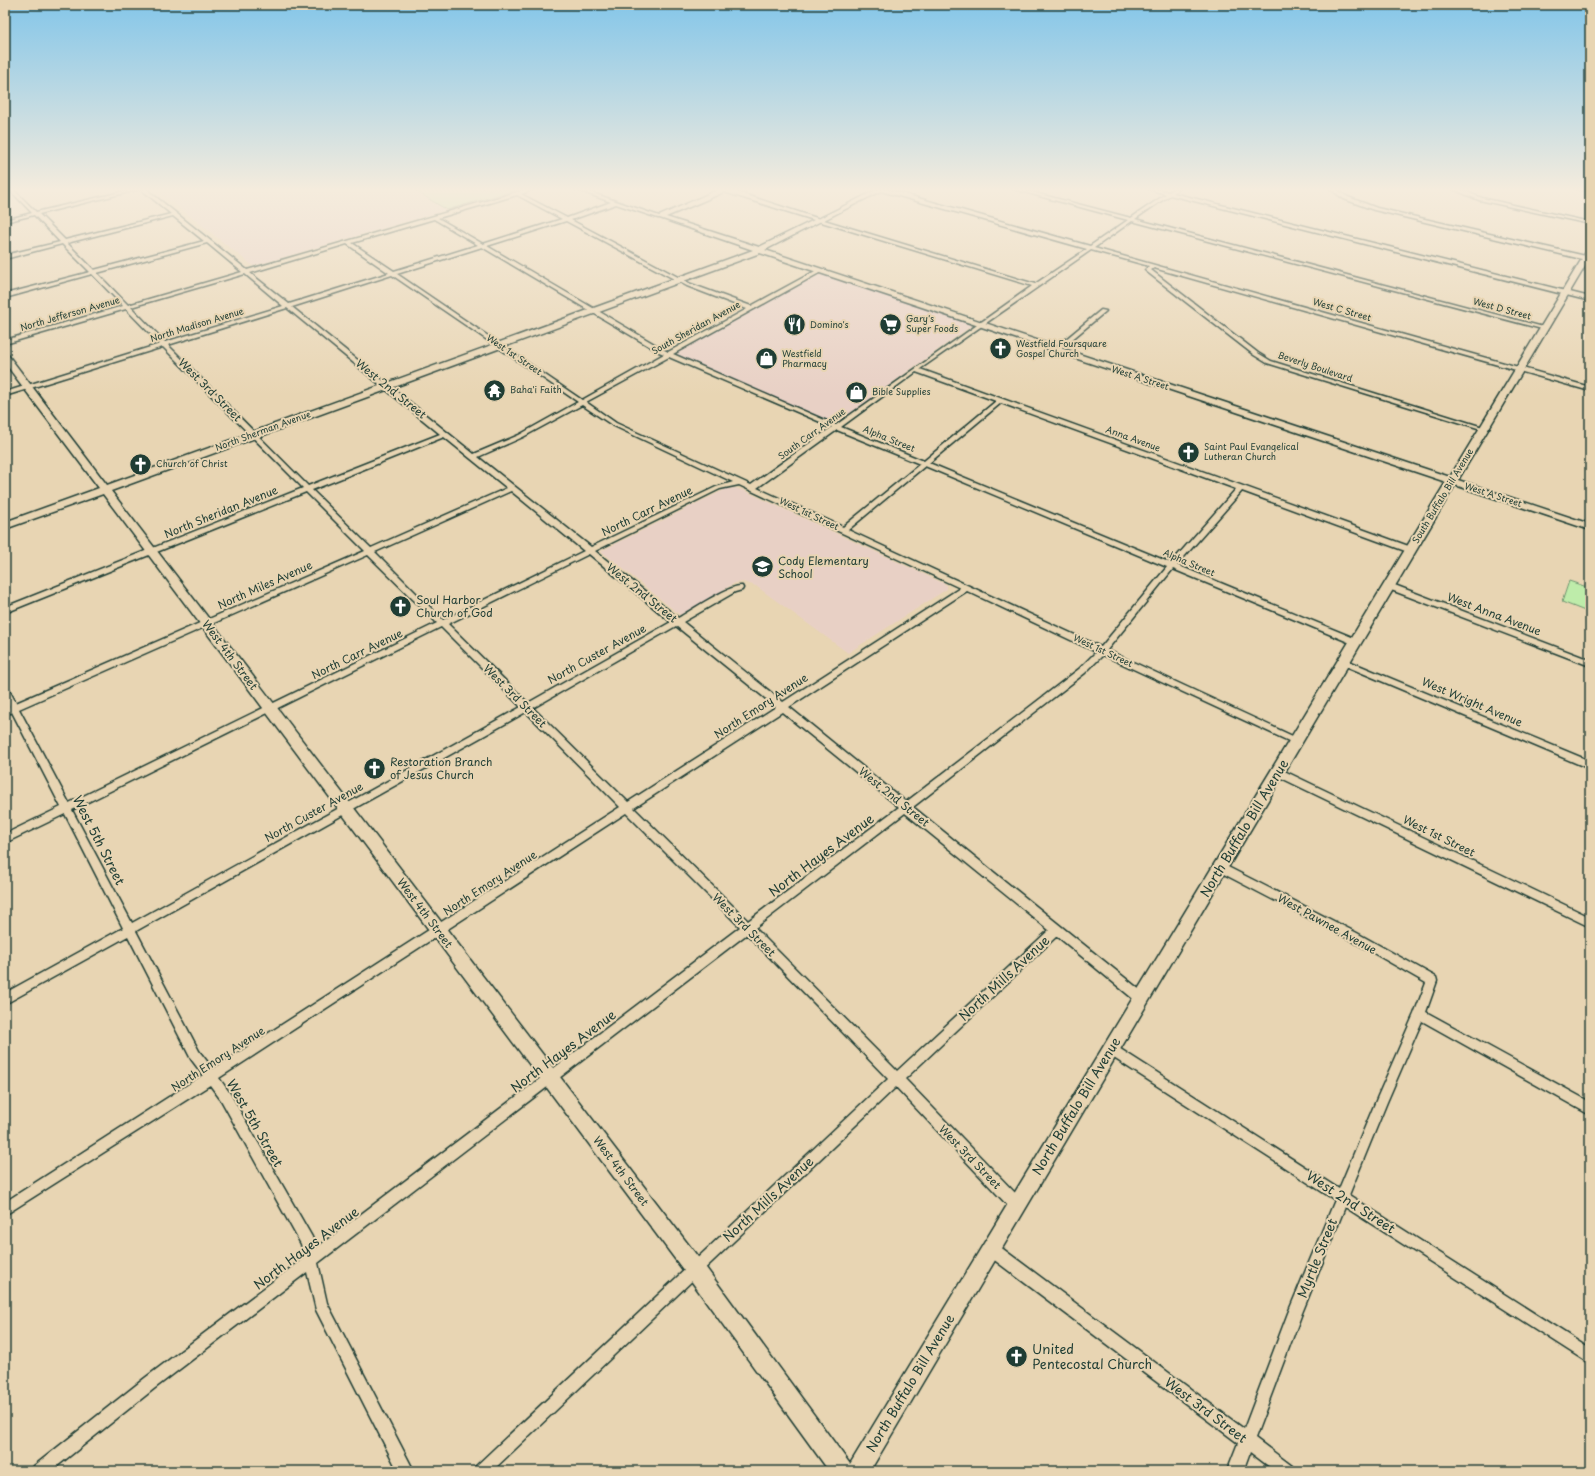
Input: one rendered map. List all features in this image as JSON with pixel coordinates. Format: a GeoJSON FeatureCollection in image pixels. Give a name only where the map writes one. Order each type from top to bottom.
{"type":"FeatureCollection","features":[{"type":"Feature","properties":{"kind":"main road","name":"North Sherman Avenue"},"geometry":{"type":"LineString","coordinates":[[5,526],[738,258]]}},
{"type":"Feature","properties":{"kind":"main road","name":"West A Street"},"geometry":{"type":"LineString","coordinates":[[783,258],[980,325],[1590,527]]}},
{"type":"Feature","properties":{"kind":"main road","name":"South Buffalo Bill Avenue"},"geometry":{"type":"LineString","coordinates":[[1296,741],[1565,292],[1588,258]]}},
{"type":"Feature","properties":{"kind":"main road","name":"West 4th Street"},"geometry":{"type":"LineString","coordinates":[[5,357],[694,1268],[842,1471]]}},
{"type":"Feature","properties":{"kind":"main road","name":"North Buffalo Bill Avenue"},"geometry":{"type":"LineString","coordinates":[[858,1471],[990,1248],[1296,741]]}},
{"type":"Feature","properties":{"kind":"street","name":"West 3rd Street"},"geometry":{"type":"LineString","coordinates":[[80,258],[308,490],[748,928],[897,1079],[1017,1205]]}},
{"type":"Feature","properties":{"kind":"street"},"geometry":{"type":"LineString","coordinates":[[5,296],[146,258]]}},
{"type":"Feature","properties":{"kind":"street","name":"West 2nd Street"},"geometry":{"type":"LineString","coordinates":[[230,258],[1141,998]]}},
{"type":"Feature","properties":{"kind":"street","name":"North Jefferson Avenue"},"geometry":{"type":"LineString","coordinates":[[5,342],[294,258]]}},
{"type":"Feature","properties":{"kind":"street","name":"West 1st Street"},"geometry":{"type":"LineString","coordinates":[[370,258],[614,424],[753,487],[966,588],[1296,741]]}},
{"type":"Feature","properties":{"kind":"street","name":"North Madison Avenue"},"geometry":{"type":"LineString","coordinates":[[5,394],[444,258]]}},
{"type":"Feature","properties":{"kind":"street","name":"Alpha Street"},"geometry":{"type":"LineString","coordinates":[[502,258],[668,354],[836,427],[1356,642]]}},
{"type":"Feature","properties":{"kind":"street"},"geometry":{"type":"LineString","coordinates":[[638,258],[713,295],[750,308]]}},
{"type":"Feature","properties":{"kind":"street"},"geometry":{"type":"LineString","coordinates":[[944,258],[1036,286]]}},
{"type":"Feature","properties":{"kind":"street","name":"South Carr Avenue"},"geometry":{"type":"LineString","coordinates":[[753,487],[1076,258]]}},
{"type":"Feature","properties":{"kind":"street","name":"West C Street"},"geometry":{"type":"LineString","coordinates":[[1125,258],[1518,370],[1590,389]]}},
{"type":"Feature","properties":{"kind":"street","name":"West D Street"},"geometry":{"type":"LineString","coordinates":[[1276,258],[1544,328]]}},
{"type":"Feature","properties":{"kind":"street"},"geometry":{"type":"LineString","coordinates":[[1427,258],[1590,299]]}},
{"type":"Feature","properties":{"kind":"street","name":"Beverly Boulevard"},"geometry":{"type":"LineString","coordinates":[[1153,266],[1148,270],[1256,354],[1269,362],[1483,428]]}},
{"type":"Feature","properties":{"kind":"street","name":"South Sheridan Avenue"},"geometry":{"type":"LineString","coordinates":[[582,402],[819,270]]}},
{"type":"Feature","properties":{"kind":"street"},"geometry":{"type":"LineString","coordinates":[[1056,350],[1103,311]]}},
{"type":"Feature","properties":{"kind":"street","name":"Anna Avenue"},"geometry":{"type":"LineString","coordinates":[[916,370],[1411,550]]}},
{"type":"Feature","properties":{"kind":"street"},"geometry":{"type":"LineString","coordinates":[[844,530],[884,495],[925,464],[1001,400]]}},
{"type":"Feature","properties":{"kind":"street"},"geometry":{"type":"LineString","coordinates":[[473,457],[521,436],[582,402]]}},
{"type":"Feature","properties":{"kind":"street","name":"North Sheridan Avenue"},"geometry":{"type":"LineString","coordinates":[[5,610],[445,434]]}},
{"type":"Feature","properties":{"kind":"street","name":"North Carr Avenue"},"geometry":{"type":"LineString","coordinates":[[5,839],[696,498],[718,488],[740,482]]}},
{"type":"Feature","properties":{"kind":"street","name":"North Miles Avenue"},"geometry":{"type":"LineString","coordinates":[[10,710],[512,488]]}},
{"type":"Feature","properties":{"kind":"street","name":"North Hayes Avenue"},"geometry":{"type":"LineString","coordinates":[[39,1471],[150,1383],[551,1079],[1082,671],[1102,650],[1172,566],[1241,488]]}},
{"type":"Feature","properties":{"kind":"street","name":"West Anna Avenue"},"geometry":{"type":"LineString","coordinates":[[1389,586],[1590,663]]}},
{"type":"Feature","properties":{"kind":"street","name":"North Custer Avenue"},"geometry":{"type":"LineString","coordinates":[[5,1000],[678,622],[732,590],[739,588]]}},
{"type":"Feature","properties":{"kind":"street","name":"North Emory Avenue"},"geometry":{"type":"LineString","coordinates":[[5,1209],[966,588]]}},
{"type":"Feature","properties":{"kind":"street","name":"West Wright Avenue"},"geometry":{"type":"LineString","coordinates":[[1344,662],[1590,765]]}},
{"type":"Feature","properties":{"kind":"street","name":"West 5th Street"},"geometry":{"type":"LineString","coordinates":[[5,690],[10,710],[68,808],[195,1055],[225,1096],[307,1242],[320,1305],[406,1471]]}},
{"type":"Feature","properties":{"kind":"street","name":"West 1st Street"},"geometry":{"type":"LineString","coordinates":[[1278,772],[1590,922]]}},
{"type":"Feature","properties":{"kind":"street","name":"West Pawnee Avenue"},"geometry":{"type":"LineString","coordinates":[[1220,867],[1353,936],[1432,981]]}},
{"type":"Feature","properties":{"kind":"street","name":"North Mills Avenue"},"geometry":{"type":"LineString","coordinates":[[481,1471],[694,1268],[1057,929]]}},
{"type":"Feature","properties":{"kind":"street","name":"Myrtle Street"},"geometry":{"type":"LineString","coordinates":[[1235,1471],[1295,1313],[1382,1100],[1420,1014],[1432,981]]}},
{"type":"Feature","properties":{"kind":"street"},"geometry":{"type":"LineString","coordinates":[[1420,1014],[1590,1109]]}},
{"type":"Feature","properties":{"kind":"street","name":"West 2nd Street"},"geometry":{"type":"LineString","coordinates":[[1110,1049],[1590,1357]]}},
{"type":"Feature","properties":{"kind":"street","name":"West 3rd Street"},"geometry":{"type":"LineString","coordinates":[[990,1248],[1287,1471]]}},
{"type":"Feature","properties":{"kind":"shaded area"},"geometry":{"type":"Polygon","coordinates":[[[243,258],[281,258],[253,266],[243,258]]]}},
{"type":"Feature","properties":{"kind":"shaded area"},"geometry":{"type":"Polygon","coordinates":[[[821,274],[969,324],[971,326],[838,422],[830,421],[763,394],[678,355],[678,353],[765,303],[821,274]]]}},
{"type":"Feature","properties":{"kind":"shaded area","name":"Cody Elementary School"},"geometry":{"type":"Polygon","coordinates":[[[735,488],[745,491],[947,585],[947,589],[848,653],[756,586],[743,582],[735,583],[680,615],[601,551],[726,489],[735,488]]]}},
{"type":"Feature","properties":{"kind":"green space"},"geometry":{"type":"Polygon","coordinates":[[[1569,581],[1590,588],[1590,613],[1562,602],[1569,581]]]}},
{"type":"Feature","properties":{"kind":"place","name":"Gary's Super Foods"},"geometry":{"type":"Point","coordinates":[891,324]}},
{"type":"Feature","properties":{"kind":"place","name":"Domino's"},"geometry":{"type":"Point","coordinates":[794,325]}},
{"type":"Feature","properties":{"kind":"place","name":"Westfield Foursquare Gospel Church"},"geometry":{"type":"Point","coordinates":[1000,349]}},
{"type":"Feature","properties":{"kind":"place","name":"Westfield Pharmacy"},"geometry":{"type":"Point","coordinates":[766,359]}},
{"type":"Feature","properties":{"kind":"place","name":"Baha'i Faith"},"geometry":{"type":"Point","coordinates":[494,390]}},
{"type":"Feature","properties":{"kind":"place","name":"Bible Supplies"},"geometry":{"type":"Point","coordinates":[856,392]}},
{"type":"Feature","properties":{"kind":"place","name":"Saint Paul Evangelical Lutheran Church"},"geometry":{"type":"Point","coordinates":[1188,452]}},
{"type":"Feature","properties":{"kind":"place","name":"Church of Christ"},"geometry":{"type":"Point","coordinates":[140,464]}},
{"type":"Feature","properties":{"kind":"place","name":"Cody Elementary School"},"geometry":{"type":"Point","coordinates":[763,567]}},
{"type":"Feature","properties":{"kind":"place","name":"Soul Harbor Church of God"},"geometry":{"type":"Point","coordinates":[401,606]}},
{"type":"Feature","properties":{"kind":"place","name":"Restoration Branch of Jesus Church"},"geometry":{"type":"Point","coordinates":[375,768]}},
{"type":"Feature","properties":{"kind":"place","name":"United Pentecostal Church"},"geometry":{"type":"Point","coordinates":[1016,1356]}}]}
